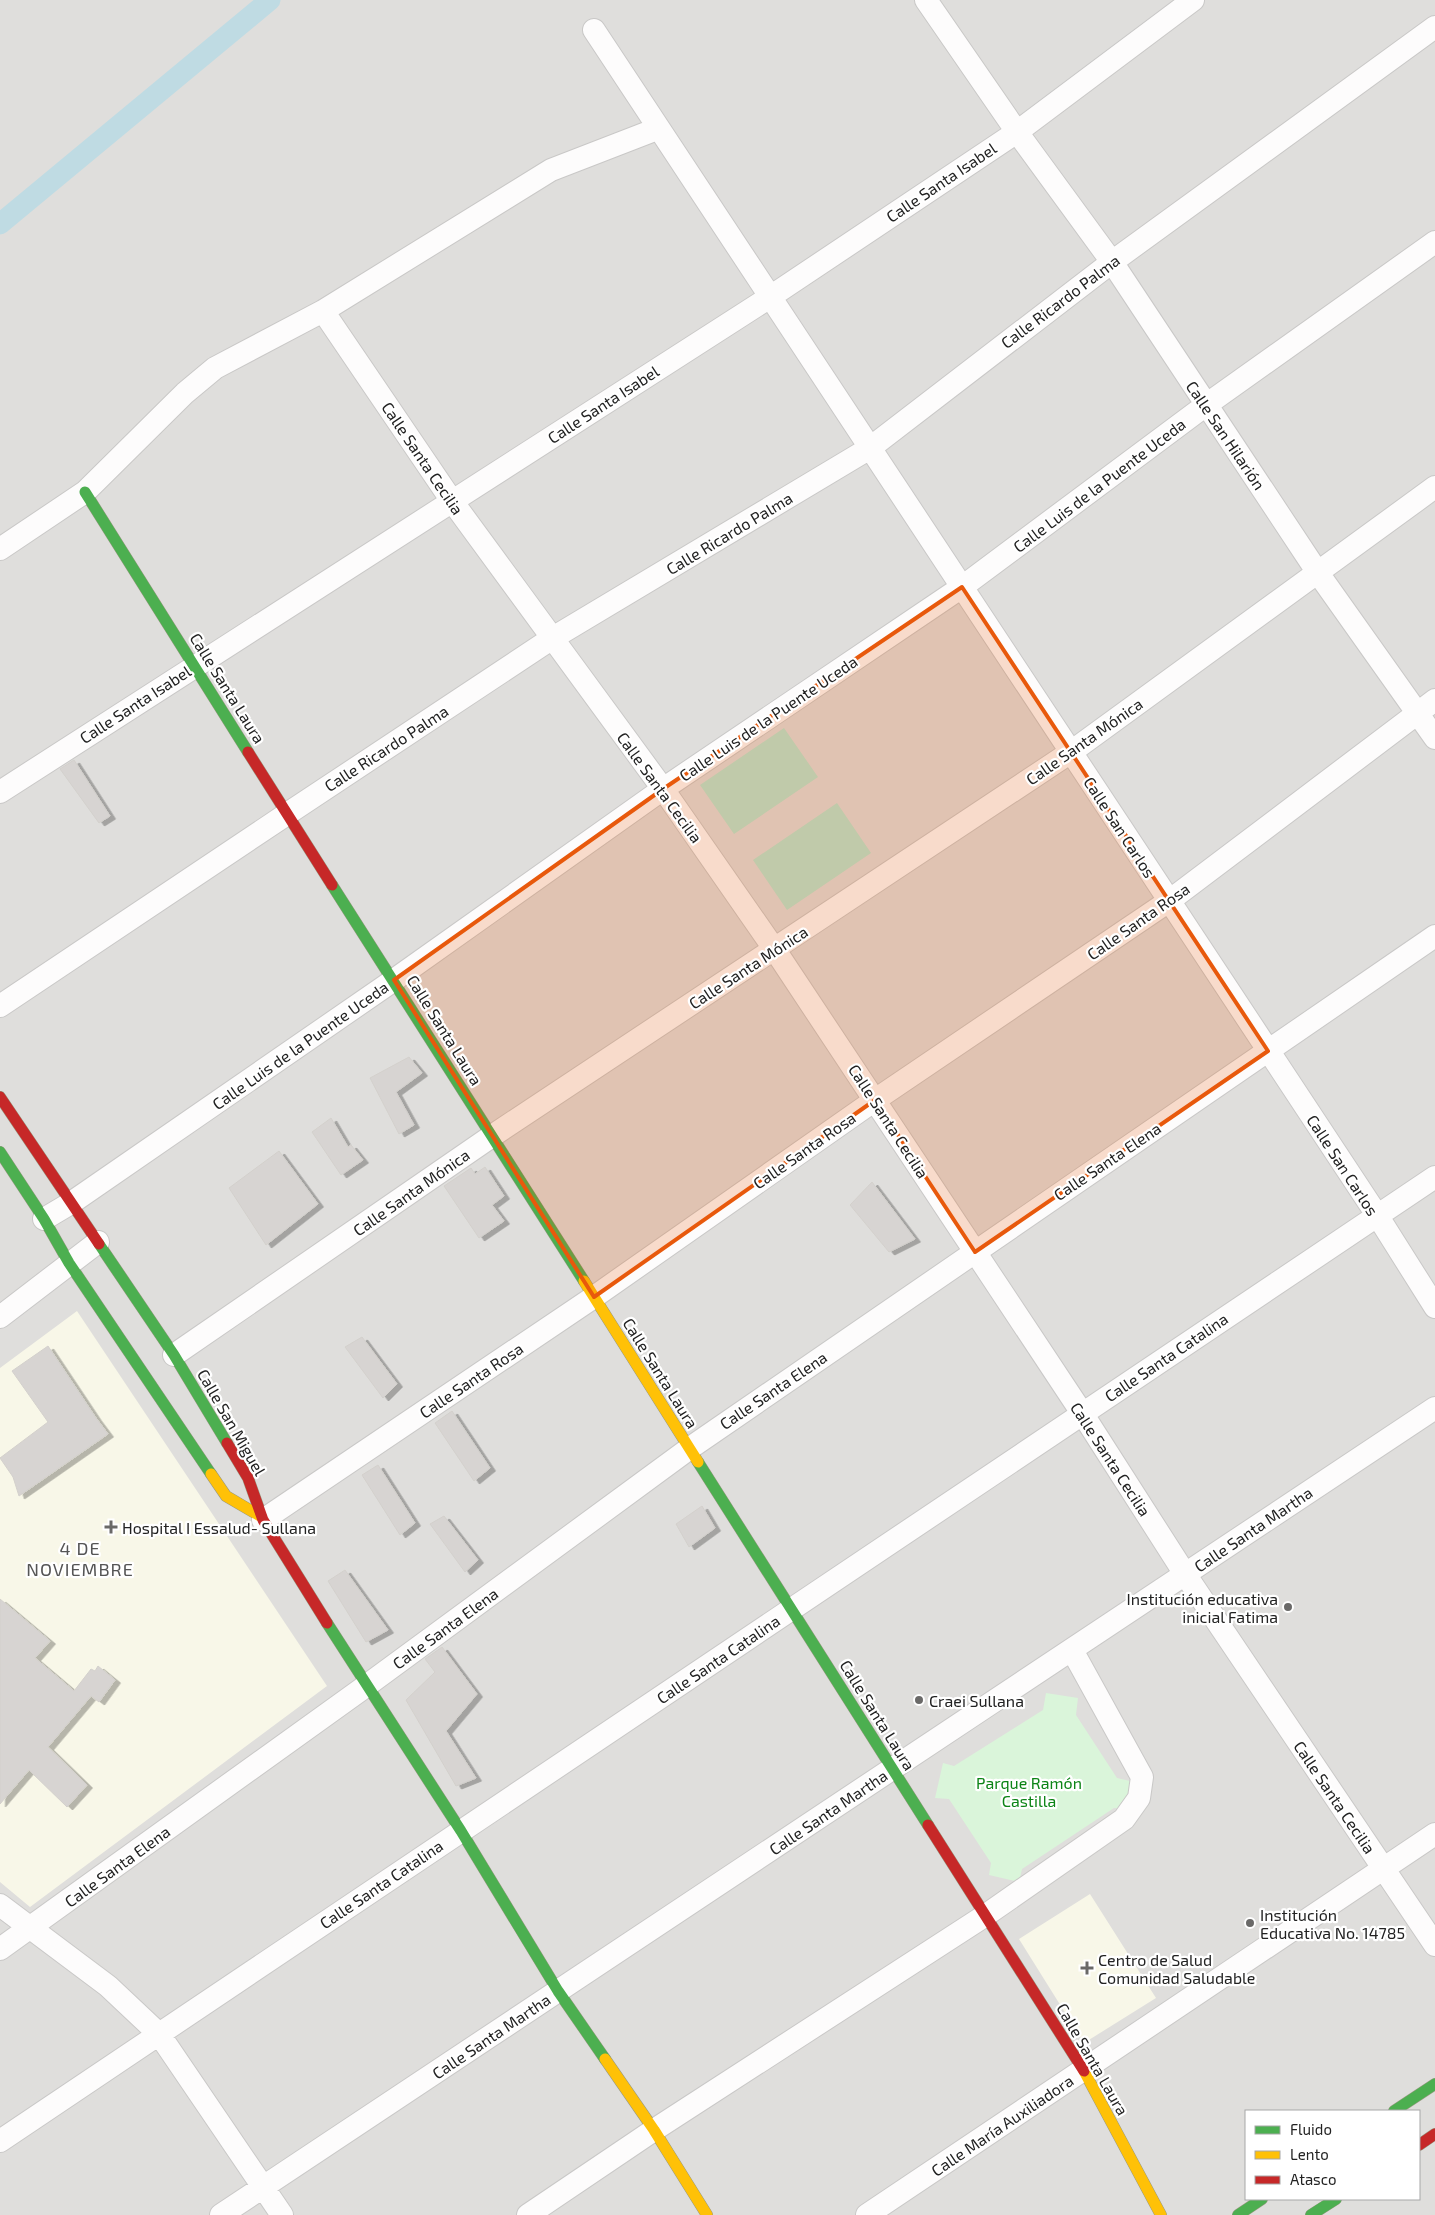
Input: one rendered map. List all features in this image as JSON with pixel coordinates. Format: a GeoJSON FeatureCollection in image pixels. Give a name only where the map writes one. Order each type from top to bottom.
{"type":"FeatureCollection","features":[{"type":"Feature","properties":{"kind":"street","name":"Calle San Hilarión"},"geometry":{"type":"LineString","coordinates":[[926,0],[1017,132],[1112,262],[1318,573],[1426,706],[1435,738]]}},
{"type":"Feature","properties":{"kind":"street","name":"Calle Santa Isabel"},"geometry":{"type":"LineString","coordinates":[[0,792],[194,665],[770,296],[1017,132],[1194,0]]}},
{"type":"Feature","properties":{"kind":"street","name":"Calle Ricardo Palma"},"geometry":{"type":"LineString","coordinates":[[0,1006],[552,640],[870,448],[1112,262],[1435,27]]}},
{"type":"Feature","properties":{"kind":"street","name":"Calle San Carlos"},"geometry":{"type":"LineString","coordinates":[[594,30],[1377,1215],[1435,1307]]}},
{"type":"Feature","properties":{"kind":"street"},"geometry":{"type":"LineString","coordinates":[[0,549],[85,492],[185,393],[215,368],[323,311],[551,170],[657,128]]}},
{"type":"Feature","properties":{"kind":"street","name":"Calle Luis de la Puente Uceda"},"geometry":{"type":"LineString","coordinates":[[44,1220],[72,1203],[394,980],[663,789],[962,587],[1206,406],[1435,242]]}},
{"type":"Feature","properties":{"kind":"street","name":"Calle Santa Cecilia"},"geometry":{"type":"LineString","coordinates":[[323,311],[452,501],[663,789],[775,950],[1082,1414],[1185,1574],[1435,1945]]}},
{"type":"Feature","properties":{"kind":"street","name":"Calle Santa Mónica"},"geometry":{"type":"LineString","coordinates":[[174,1356],[492,1136],[1071,752],[1435,487]]}},
{"type":"Feature","properties":{"kind":"street","name":"Calle Santa Laura"},"geometry":{"type":"LineString","coordinates":[[85,492],[287,814],[1084,2070],[1162,2215]]}},
{"type":"Feature","properties":{"kind":"street","name":"Calle Santa Rosa"},"geometry":{"type":"LineString","coordinates":[[262,1518],[594,1297],[875,1100],[1169,901],[1426,706]]}},
{"type":"Feature","properties":{"kind":"street","name":"Calle Santa Elena"},"geometry":{"type":"LineString","coordinates":[[0,1948],[366,1686],[690,1448],[1435,936]]}},
{"type":"Feature","properties":{"kind":"street","name":"Calle San Miguel"},"geometry":{"type":"LineString","coordinates":[[0,1097],[174,1356],[248,1478],[262,1518]]}},
{"type":"Feature","properties":{"kind":"street"},"geometry":{"type":"LineString","coordinates":[[0,1152],[69,1263],[226,1496],[262,1518],[366,1686],[461,1831],[558,1991],[654,2130],[707,2215]]}},
{"type":"Feature","properties":{"kind":"street","name":"Calle Santa Catalina"},"geometry":{"type":"LineString","coordinates":[[0,2141],[1435,1176]]}},
{"type":"Feature","properties":{"kind":"street"},"geometry":{"type":"LineString","coordinates":[[0,1316],[98,1242]]}},
{"type":"Feature","properties":{"kind":"street","name":"Calle Santa Martha"},"geometry":{"type":"LineString","coordinates":[[221,2215],[1435,1408]]}},
{"type":"Feature","properties":{"kind":"street"},"geometry":{"type":"LineString","coordinates":[[528,2215],[654,2130],[986,1915],[1124,1819],[1139,1798],[1142,1777],[1072,1650]]}},
{"type":"Feature","properties":{"kind":"street","name":"Calle María Auxiliadora"},"geometry":{"type":"LineString","coordinates":[[867,2215],[1435,1834]]}},
{"type":"Feature","properties":{"kind":"street"},"geometry":{"type":"LineString","coordinates":[[0,1905],[108,1986],[159,2034],[282,2215]]}},
{"type":"Feature","properties":{"kind":"street"},"geometry":{"type":"LineString","coordinates":[[1396,2110],[1435,2084]]}},
{"type":"Feature","properties":{"kind":"street"},"geometry":{"type":"LineString","coordinates":[[1420,2144],[1435,2134]]}},
{"type":"Feature","properties":{"kind":"street"},"geometry":{"type":"LineString","coordinates":[[1238,2215],[1260,2200]]}},
{"type":"Feature","properties":{"kind":"street"},"geometry":{"type":"LineString","coordinates":[[1312,2215],[1334,2200]]}},
{"type":"Feature","properties":{"kind":"highlighted area"},"geometry":{"type":"Polygon","coordinates":[[[962,587],[1268,1051],[975,1252],[875,1100],[594,1297],[394,980],[663,789],[962,587]]]}},
{"type":"Feature","properties":{"kind":"shaded area"},"geometry":{"type":"Polygon","coordinates":[[[0,0],[1435,0],[1435,2215],[0,2215],[0,0]]]}},
{"type":"Feature","properties":{"kind":"shaded area","name":"Hospital I Essalud- Sullana"},"geometry":{"type":"Polygon","coordinates":[[[77,1311],[327,1686],[30,1907],[0,1882],[0,1368],[77,1311]]]}},
{"type":"Feature","properties":{"kind":"shaded area","name":"Centro de Salud Comunidad Saludable"},"geometry":{"type":"Polygon","coordinates":[[[1090,1894],[1156,1998],[1084,2043],[1019,1939],[1090,1894]]]}},
{"type":"Feature","properties":{"kind":"green space"},"geometry":{"type":"Polygon","coordinates":[[[784,728],[818,777],[734,834],[700,785],[784,728]]]}},
{"type":"Feature","properties":{"kind":"green space"},"geometry":{"type":"Polygon","coordinates":[[[837,803],[871,853],[787,910],[753,860],[837,803]]]}},
{"type":"Feature","properties":{"kind":"green space","name":"Parque Ramón Castilla"},"geometry":{"type":"Polygon","coordinates":[[[1046,1693],[1078,1698],[1076,1715],[1117,1778],[1130,1781],[1127,1809],[1114,1808],[1022,1869],[1019,1882],[989,1875],[991,1863],[949,1799],[935,1798],[943,1763],[954,1766],[1043,1710],[1046,1693]]]}},
{"type":"Feature","properties":{"kind":"building"},"geometry":{"type":"Polygon","coordinates":[[[74,760],[110,816],[99,823],[60,769],[74,760]]]}},
{"type":"Feature","properties":{"kind":"building"},"geometry":{"type":"Polygon","coordinates":[[[409,1057],[422,1073],[396,1092],[414,1125],[399,1134],[370,1078],[409,1057]]]}},
{"type":"Feature","properties":{"kind":"building"},"geometry":{"type":"Polygon","coordinates":[[[331,1118],[348,1147],[351,1145],[363,1160],[341,1175],[312,1132],[331,1118]]]}},
{"type":"Feature","properties":{"kind":"building"},"geometry":{"type":"Polygon","coordinates":[[[279,1151],[318,1204],[266,1245],[229,1188],[279,1151]]]}},
{"type":"Feature","properties":{"kind":"building"},"geometry":{"type":"Polygon","coordinates":[[[485,1167],[504,1196],[492,1205],[504,1221],[479,1238],[444,1186],[471,1168],[475,1174],[485,1167]]]}},
{"type":"Feature","properties":{"kind":"building"},"geometry":{"type":"Polygon","coordinates":[[[872,1182],[915,1239],[889,1252],[850,1205],[872,1182]]]}},
{"type":"Feature","properties":{"kind":"building"},"geometry":{"type":"Polygon","coordinates":[[[362,1337],[397,1384],[383,1398],[345,1347],[362,1337]]]}},
{"type":"Feature","properties":{"kind":"building"},"geometry":{"type":"Polygon","coordinates":[[[48,1346],[108,1434],[19,1496],[13,1477],[0,1458],[48,1422],[12,1371],[48,1346]]]}},
{"type":"Feature","properties":{"kind":"building"},"geometry":{"type":"Polygon","coordinates":[[[452,1411],[490,1468],[474,1481],[435,1423],[452,1411]]]}},
{"type":"Feature","properties":{"kind":"building"},"geometry":{"type":"Polygon","coordinates":[[[378,1465],[415,1523],[400,1535],[362,1475],[378,1465]]]}},
{"type":"Feature","properties":{"kind":"building"},"geometry":{"type":"Polygon","coordinates":[[[702,1506],[715,1528],[689,1547],[676,1524],[702,1506]]]}},
{"type":"Feature","properties":{"kind":"building"},"geometry":{"type":"Polygon","coordinates":[[[444,1516],[478,1560],[465,1572],[430,1524],[444,1516]]]}},
{"type":"Feature","properties":{"kind":"building"},"geometry":{"type":"Polygon","coordinates":[[[345,1570],[388,1630],[366,1642],[328,1581],[345,1570]]]}},
{"type":"Feature","properties":{"kind":"building"},"geometry":{"type":"Polygon","coordinates":[[[0,1599],[50,1641],[35,1658],[74,1691],[91,1669],[95,1671],[98,1666],[115,1680],[99,1702],[91,1696],[48,1747],[87,1785],[67,1807],[29,1770],[0,1804],[0,1599]]]}},
{"type":"Feature","properties":{"kind":"building"},"geometry":{"type":"Polygon","coordinates":[[[442,1647],[477,1694],[446,1731],[476,1778],[456,1786],[406,1700],[435,1672],[425,1659],[442,1647]]]}},
{"type":"Feature","properties":{"kind":"waterway"},"geometry":{"type":"LineString","coordinates":[[0,224],[270,0]]}},
{"type":"Feature","properties":{"kind":"traffic: fast"},"geometry":{"type":"LineString","coordinates":[[85,492],[248,752]]}},
{"type":"Feature","properties":{"kind":"traffic: fast"},"geometry":{"type":"LineString","coordinates":[[332,885],[584,1281]]}},
{"type":"Feature","properties":{"kind":"traffic: fast"},"geometry":{"type":"LineString","coordinates":[[0,1152],[44,1219],[69,1263],[211,1474]]}},
{"type":"Feature","properties":{"kind":"traffic: fast"},"geometry":{"type":"LineString","coordinates":[[99,1244],[174,1355],[227,1443]]}},
{"type":"Feature","properties":{"kind":"traffic: fast"},"geometry":{"type":"LineString","coordinates":[[698,1462],[928,1825]]}},
{"type":"Feature","properties":{"kind":"traffic: fast"},"geometry":{"type":"LineString","coordinates":[[327,1623],[461,1831],[558,1991],[605,2059]]}},
{"type":"Feature","properties":{"kind":"traffic: fast"},"geometry":{"type":"LineString","coordinates":[[1396,2110],[1435,2084]]}},
{"type":"Feature","properties":{"kind":"traffic: fast"},"geometry":{"type":"LineString","coordinates":[[1238,2215],[1260,2200]]}},
{"type":"Feature","properties":{"kind":"traffic: fast"},"geometry":{"type":"LineString","coordinates":[[1311,2215],[1334,2200]]}},
{"type":"Feature","properties":{"kind":"traffic: slow"},"geometry":{"type":"LineString","coordinates":[[584,1281],[698,1462]]}},
{"type":"Feature","properties":{"kind":"traffic: slow"},"geometry":{"type":"LineString","coordinates":[[211,1474],[226,1496],[260,1516]]}},
{"type":"Feature","properties":{"kind":"traffic: slow"},"geometry":{"type":"LineString","coordinates":[[605,2059],[654,2130],[707,2215]]}},
{"type":"Feature","properties":{"kind":"traffic: slow"},"geometry":{"type":"LineString","coordinates":[[1084,2071],[1161,2215]]}},
{"type":"Feature","properties":{"kind":"traffic: jam"},"geometry":{"type":"LineString","coordinates":[[248,752],[332,885]]}},
{"type":"Feature","properties":{"kind":"traffic: jam"},"geometry":{"type":"LineString","coordinates":[[0,1097],[99,1244]]}},
{"type":"Feature","properties":{"kind":"traffic: jam"},"geometry":{"type":"LineString","coordinates":[[227,1443],[248,1478],[263,1520],[327,1623]]}},
{"type":"Feature","properties":{"kind":"traffic: jam"},"geometry":{"type":"LineString","coordinates":[[928,1825],[1084,2071]]}},
{"type":"Feature","properties":{"kind":"traffic: jam"},"geometry":{"type":"LineString","coordinates":[[1420,2144],[1435,2134]]}},
{"type":"Feature","properties":{"kind":"place","name":"Hospital I Essalud- Sullana"},"geometry":{"type":"Point","coordinates":[111,1527]}},
{"type":"Feature","properties":{"kind":"place","name":"Institución educativa inicial Fatima"},"geometry":{"type":"Point","coordinates":[1288,1607]}},
{"type":"Feature","properties":{"kind":"place","name":"Craei Sullana"},"geometry":{"type":"Point","coordinates":[919,1700]}},
{"type":"Feature","properties":{"kind":"place","name":"Institución Educativa No. 14785"},"geometry":{"type":"Point","coordinates":[1250,1923]}},
{"type":"Feature","properties":{"kind":"place","name":"Centro de Salud Comunidad Saludable"},"geometry":{"type":"Point","coordinates":[1087,1968]}},
{"type":"Feature","properties":{"kind":"district","name":"4 DE NOVIEMBRE"},"geometry":{"type":"Point","coordinates":[80,1558]}}]}
